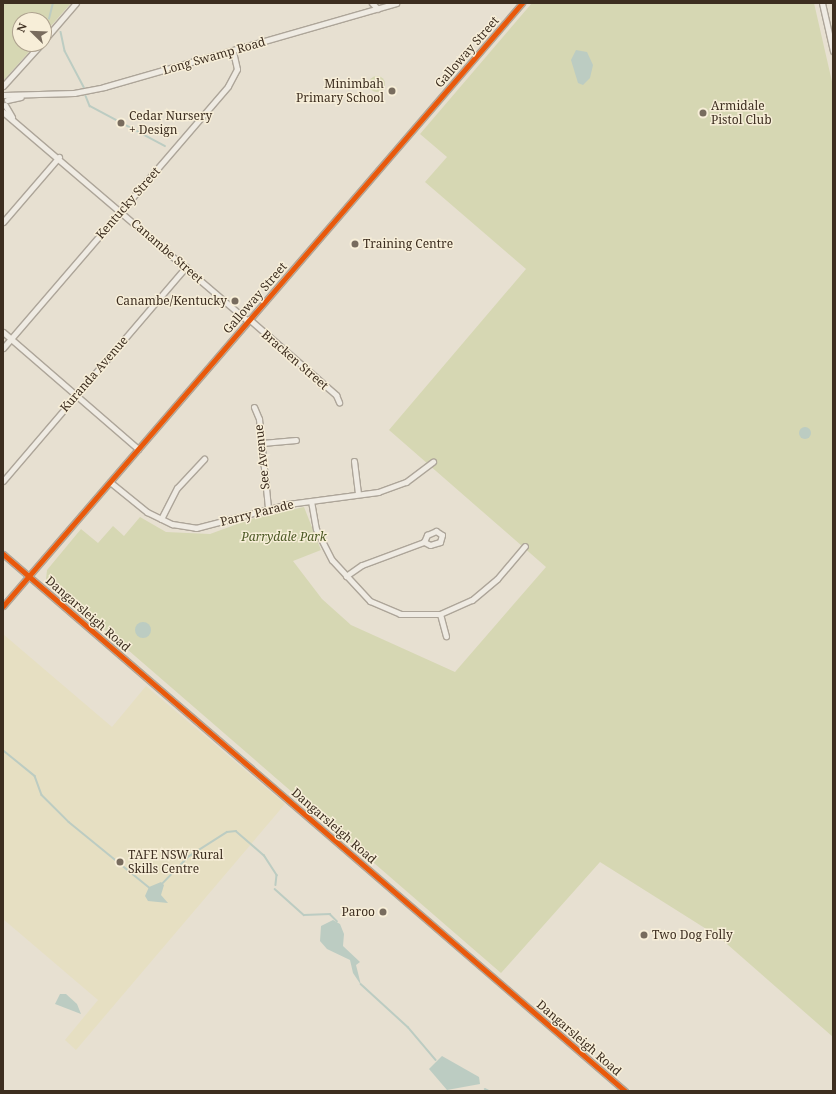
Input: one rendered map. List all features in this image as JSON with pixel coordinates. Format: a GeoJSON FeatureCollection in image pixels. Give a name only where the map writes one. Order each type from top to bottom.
{"type":"FeatureCollection","features":[{"type":"Feature","properties":{"kind":"street"},"geometry":{"type":"LineString","coordinates":[[52,31],[76,3]]}},
{"type":"Feature","properties":{"kind":"street"},"geometry":{"type":"LineString","coordinates":[[372,3],[378,8]]}},
{"type":"Feature","properties":{"kind":"street","name":"Long Swamp Road"},"geometry":{"type":"LineString","coordinates":[[3,93],[29,95],[104,87],[233,52],[396,3]]}},
{"type":"Feature","properties":{"kind":"street","name":"Galloway Street"},"geometry":{"type":"LineString","coordinates":[[3,606],[522,3]]}},
{"type":"Feature","properties":{"kind":"street"},"geometry":{"type":"LineString","coordinates":[[822,3],[833,51]]}},
{"type":"Feature","properties":{"kind":"street"},"geometry":{"type":"LineString","coordinates":[[3,86],[34,52]]}},
{"type":"Feature","properties":{"kind":"street","name":"Kentucky Street"},"geometry":{"type":"LineString","coordinates":[[3,348],[234,78],[237,69],[233,52]]}},
{"type":"Feature","properties":{"kind":"street"},"geometry":{"type":"LineString","coordinates":[[3,93],[9,81]]}},
{"type":"Feature","properties":{"kind":"street","name":"Canambe Street"},"geometry":{"type":"LineString","coordinates":[[3,93],[5,104],[14,120]]}},
{"type":"Feature","properties":{"kind":"street","name":"Long Swamp Road"},"geometry":{"type":"LineString","coordinates":[[5,104],[29,95]]}},
{"type":"Feature","properties":{"kind":"street","name":"Canambe Street"},"geometry":{"type":"LineString","coordinates":[[3,112],[59,157],[120,211],[249,320]]}},
{"type":"Feature","properties":{"kind":"street"},"geometry":{"type":"LineString","coordinates":[[3,222],[59,157]]}},
{"type":"Feature","properties":{"kind":"street","name":"Kuranda Avenue"},"geometry":{"type":"LineString","coordinates":[[3,481],[186,267]]}},
{"type":"Feature","properties":{"kind":"street","name":"Bracken Street"},"geometry":{"type":"LineString","coordinates":[[249,320],[336,395],[339,402]]}},
{"type":"Feature","properties":{"kind":"street"},"geometry":{"type":"LineString","coordinates":[[3,332],[138,448]]}},
{"type":"Feature","properties":{"kind":"street","name":"See Avenue"},"geometry":{"type":"LineString","coordinates":[[254,408],[262,443],[268,508]]}},
{"type":"Feature","properties":{"kind":"street"},"geometry":{"type":"LineString","coordinates":[[262,443],[296,440]]}},
{"type":"Feature","properties":{"kind":"street"},"geometry":{"type":"LineString","coordinates":[[161,519],[177,488],[204,459]]}},
{"type":"Feature","properties":{"kind":"street"},"geometry":{"type":"LineString","coordinates":[[354,460],[358,494]]}},
{"type":"Feature","properties":{"kind":"street","name":"Parry Parade"},"geometry":{"type":"LineString","coordinates":[[110,482],[161,519],[196,528],[268,508],[393,488],[433,462]]}},
{"type":"Feature","properties":{"kind":"street"},"geometry":{"type":"LineString","coordinates":[[311,501],[323,546],[346,576],[370,601],[389,611],[440,614],[472,600],[490,587],[526,546]]}},
{"type":"Feature","properties":{"kind":"street"},"geometry":{"type":"LineString","coordinates":[[346,576],[362,565],[424,542]]}},
{"type":"Feature","properties":{"kind":"street","name":"Dangarsleigh Road"},"geometry":{"type":"LineString","coordinates":[[3,554],[625,1091]]}},
{"type":"Feature","properties":{"kind":"street"},"geometry":{"type":"LineString","coordinates":[[440,614],[446,636]]}},
{"type":"Feature","properties":{"kind":"shaded area"},"geometry":{"type":"Polygon","coordinates":[[[576,50],[587,52],[593,65],[590,78],[583,85],[578,83],[571,60],[576,50]]]}},
{"type":"Feature","properties":{"kind":"shaded area"},"geometry":{"type":"Polygon","coordinates":[[[805,427],[809,429],[811,433],[809,437],[805,439],[801,437],[799,433],[801,429],[805,427]]]}},
{"type":"Feature","properties":{"kind":"shaded area"},"geometry":{"type":"Polygon","coordinates":[[[143,622],[150,627],[151,630],[146,637],[143,638],[136,633],[135,630],[140,623],[143,622]]]}},
{"type":"Feature","properties":{"kind":"shaded area","name":"TAFE NSW Rural Skills Centre"},"geometry":{"type":"Polygon","coordinates":[[[3,634],[112,727],[146,686],[285,804],[76,1050],[65,1040],[98,1000],[3,919],[3,634]]]}},
{"type":"Feature","properties":{"kind":"shaded area"},"geometry":{"type":"Polygon","coordinates":[[[161,882],[164,885],[161,895],[168,903],[148,901],[145,896],[149,887],[161,882]]]}},
{"type":"Feature","properties":{"kind":"shaded area"},"geometry":{"type":"Polygon","coordinates":[[[333,920],[340,924],[344,934],[343,946],[360,962],[356,965],[361,985],[353,973],[350,960],[327,949],[320,941],[321,926],[333,920]]]}},
{"type":"Feature","properties":{"kind":"shaded area"},"geometry":{"type":"Polygon","coordinates":[[[60,994],[66,994],[77,1004],[81,1014],[55,1004],[60,994]]]}},
{"type":"Feature","properties":{"kind":"shaded area"},"geometry":{"type":"Polygon","coordinates":[[[442,1056],[479,1077],[480,1084],[447,1090],[429,1069],[442,1056]]]}},
{"type":"Feature","properties":{"kind":"green space"},"geometry":{"type":"Polygon","coordinates":[[[3,3],[71,3],[52,25],[52,12],[12,12],[12,52],[29,52],[3,81],[3,3]]]}},
{"type":"Feature","properties":{"kind":"green space","name":"Parrydale Park"},"geometry":{"type":"Polygon","coordinates":[[[532,3],[814,3],[833,86],[833,1037],[719,937],[600,862],[501,973],[46,579],[47,570],[81,529],[98,543],[113,526],[124,536],[140,517],[166,532],[210,534],[251,519],[304,507],[321,550],[293,561],[322,599],[351,625],[455,672],[546,567],[389,430],[526,269],[425,182],[447,157],[420,134],[532,3]]]}},
{"type":"Feature","properties":{"kind":"green space"},"geometry":{"type":"Polygon","coordinates":[[[374,76],[380,76],[385,81],[383,90],[380,92],[374,92],[369,87],[369,81],[374,76]]]}},
{"type":"Feature","properties":{"kind":"waterway"},"geometry":{"type":"LineString","coordinates":[[51,12],[53,3]]}},
{"type":"Feature","properties":{"kind":"waterway"},"geometry":{"type":"LineString","coordinates":[[61,32],[65,51],[84,87]]}},
{"type":"Feature","properties":{"kind":"waterway"},"geometry":{"type":"LineString","coordinates":[[86,96],[90,106],[165,146]]}},
{"type":"Feature","properties":{"kind":"waterway"},"geometry":{"type":"LineString","coordinates":[[3,750],[35,776],[42,795],[69,822],[150,888]]}},
{"type":"Feature","properties":{"kind":"waterway"},"geometry":{"type":"LineString","coordinates":[[162,884],[188,857],[227,832],[236,831],[264,855],[277,875],[276,885]]}},
{"type":"Feature","properties":{"kind":"waterway"},"geometry":{"type":"LineString","coordinates":[[275,889],[304,915],[330,914],[337,921]]}},
{"type":"Feature","properties":{"kind":"waterway"},"geometry":{"type":"LineString","coordinates":[[361,984],[408,1027],[436,1060]]}},
{"type":"Feature","properties":{"kind":"waterway"},"geometry":{"type":"LineString","coordinates":[[485,1089],[489,1091]]}},
{"type":"Feature","properties":{"kind":"cycle path"},"geometry":{"type":"LineString","coordinates":[[3,606],[522,3]]}},
{"type":"Feature","properties":{"kind":"cycle path"},"geometry":{"type":"LineString","coordinates":[[3,554],[625,1091]]}},
{"type":"Feature","properties":{"kind":"place","name":"Minimbah Primary School"},"geometry":{"type":"Point","coordinates":[392,91]}},
{"type":"Feature","properties":{"kind":"place","name":"Armidale Pistol Club"},"geometry":{"type":"Point","coordinates":[703,113]}},
{"type":"Feature","properties":{"kind":"place","name":"Cedar Nursery + Design"},"geometry":{"type":"Point","coordinates":[121,123]}},
{"type":"Feature","properties":{"kind":"place","name":"Training Centre"},"geometry":{"type":"Point","coordinates":[355,244]}},
{"type":"Feature","properties":{"kind":"place","name":"Canambe/Kentucky"},"geometry":{"type":"Point","coordinates":[235,301]}},
{"type":"Feature","properties":{"kind":"place","name":"TAFE NSW Rural Skills Centre"},"geometry":{"type":"Point","coordinates":[120,862]}},
{"type":"Feature","properties":{"kind":"place","name":"Paroo"},"geometry":{"type":"Point","coordinates":[383,912]}},
{"type":"Feature","properties":{"kind":"place","name":"Two Dog Folly"},"geometry":{"type":"Point","coordinates":[644,935]}}]}
